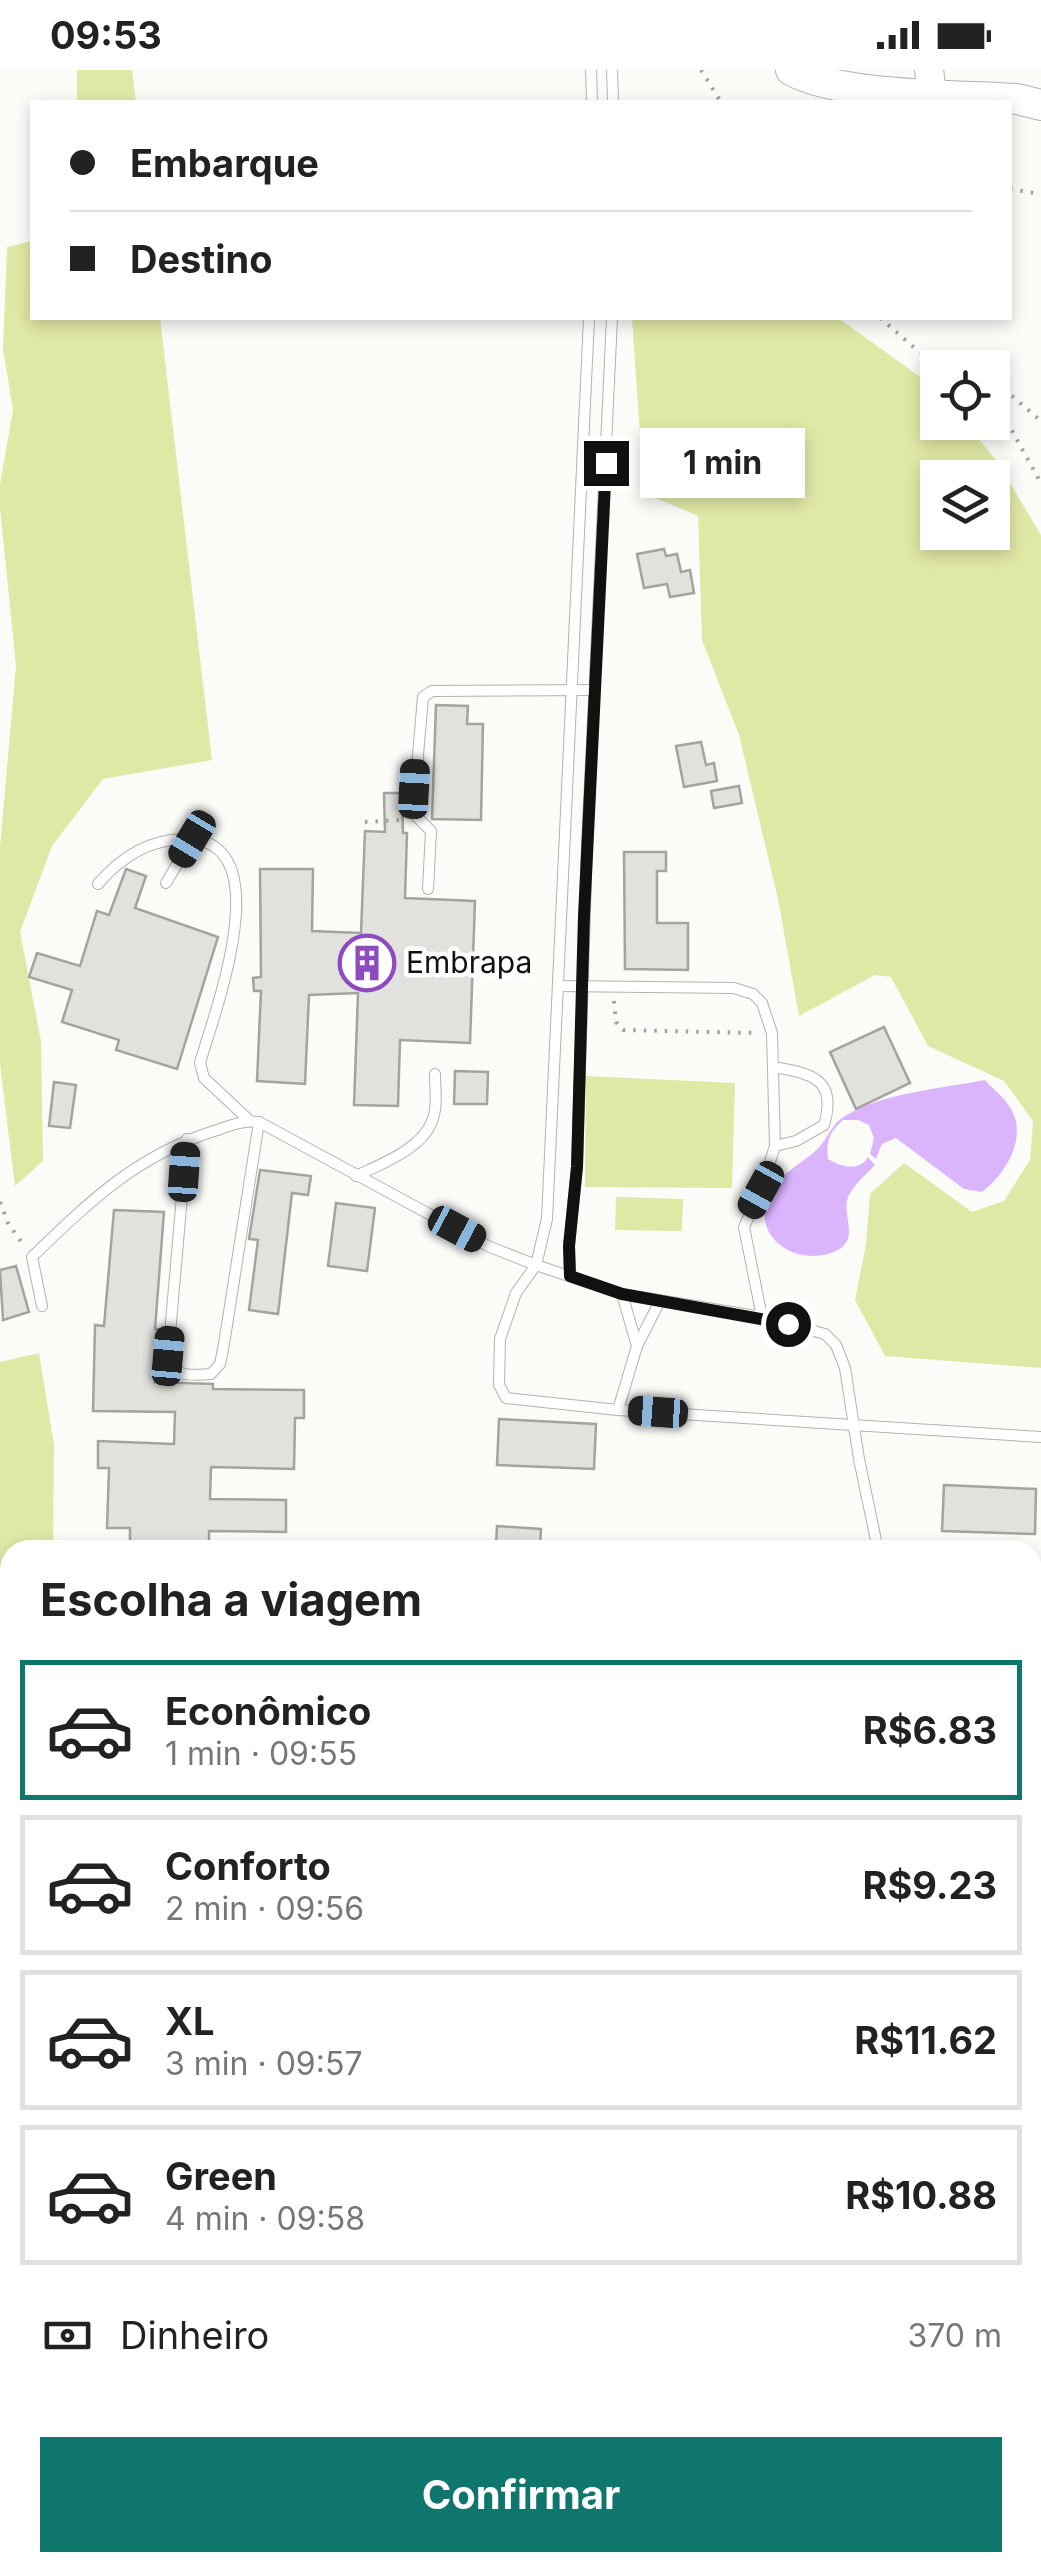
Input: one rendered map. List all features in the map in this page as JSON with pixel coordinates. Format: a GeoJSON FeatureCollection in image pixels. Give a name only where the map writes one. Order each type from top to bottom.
{"type":"FeatureCollection","features":[{"type":"Feature","properties":{"kind":"main road"},"geometry":{"type":"LineString","coordinates":[[791,70],[810,80],[840,86],[930,82],[1041,106]]}},
{"type":"Feature","properties":{"kind":"lane"},"geometry":{"type":"LineString","coordinates":[[591,70],[592,100]]}},
{"type":"Feature","properties":{"kind":"lane"},"geometry":{"type":"LineString","coordinates":[[612,70],[613,100]]}},
{"type":"Feature","properties":{"kind":"lane"},"geometry":{"type":"LineString","coordinates":[[589,320],[547,1220],[536,1265],[516,1293],[500,1340],[501,1391],[506,1398],[516,1401],[618,1410],[1041,1437]]}},
{"type":"Feature","properties":{"kind":"lane"},"geometry":{"type":"LineString","coordinates":[[570,1276],[612,320]]}},
{"type":"Feature","properties":{"kind":"lane"},"geometry":{"type":"LineString","coordinates":[[428,889],[432,830],[413,813],[426,694],[594,690]]}},
{"type":"Feature","properties":{"kind":"lane"},"geometry":{"type":"LineString","coordinates":[[166,883],[192,839]]}},
{"type":"Feature","properties":{"kind":"lane"},"geometry":{"type":"LineString","coordinates":[[98,884],[117,862],[161,842],[192,839],[213,843],[222,850],[237,899],[236,934],[200,1063],[204,1078],[254,1121],[490,1246],[536,1265],[622,1294],[762,1317],[824,1334],[836,1345],[845,1368],[876,1540]]}},
{"type":"Feature","properties":{"kind":"lane"},"geometry":{"type":"LineString","coordinates":[[564,845],[587,846]]}},
{"type":"Feature","properties":{"kind":"lane"},"geometry":{"type":"LineString","coordinates":[[558,986],[745,990],[762,1003],[772,1034],[775,1146],[744,1227],[762,1317]]}},
{"type":"Feature","properties":{"kind":"lane"},"geometry":{"type":"LineString","coordinates":[[773,1067],[808,1072],[827,1092],[824,1125],[796,1141],[775,1146]]}},
{"type":"Feature","properties":{"kind":"lane"},"geometry":{"type":"LineString","coordinates":[[356,1176],[422,1138],[436,1110],[434,1074]]}},
{"type":"Feature","properties":{"kind":"lane"},"geometry":{"type":"LineString","coordinates":[[42,1306],[32,1257],[124,1174],[187,1139],[254,1121]]}},
{"type":"Feature","properties":{"kind":"lane"},"geometry":{"type":"LineString","coordinates":[[187,1139],[168,1356],[172,1369],[180,1375],[210,1374],[220,1364],[224,1344],[254,1121]]}},
{"type":"Feature","properties":{"kind":"lane"},"geometry":{"type":"LineString","coordinates":[[547,1220],[571,1221]]}},
{"type":"Feature","properties":{"kind":"lane"},"geometry":{"type":"LineString","coordinates":[[622,1294],[637,1346]]}},
{"type":"Feature","properties":{"kind":"lane"},"geometry":{"type":"LineString","coordinates":[[618,1410],[637,1346],[660,1301]]}},
{"type":"Feature","properties":{"kind":"path"},"geometry":{"type":"LineString","coordinates":[[701,70],[720,100]]}},
{"type":"Feature","properties":{"kind":"path"},"geometry":{"type":"LineString","coordinates":[[1012,189],[1040,194]]}},
{"type":"Feature","properties":{"kind":"path"},"geometry":{"type":"LineString","coordinates":[[882,320],[920,351]]}},
{"type":"Feature","properties":{"kind":"path"},"geometry":{"type":"LineString","coordinates":[[1010,395],[1041,421]]}},
{"type":"Feature","properties":{"kind":"path"},"geometry":{"type":"LineString","coordinates":[[1010,427],[1041,482]]}},
{"type":"Feature","properties":{"kind":"path"},"geometry":{"type":"LineString","coordinates":[[364,822],[392,822],[413,813]]}},
{"type":"Feature","properties":{"kind":"path"},"geometry":{"type":"LineString","coordinates":[[613,986],[616,1022],[624,1030],[772,1034]]}},
{"type":"Feature","properties":{"kind":"path"},"geometry":{"type":"LineString","coordinates":[[0,1202],[8,1223],[32,1257]]}},
{"type":"Feature","properties":{"kind":"green space"},"geometry":{"type":"Polygon","coordinates":[[[77,70],[132,70],[136,100],[77,100],[77,70]]]}},
{"type":"Feature","properties":{"kind":"green space"},"geometry":{"type":"Polygon","coordinates":[[[30,241],[30,320],[160,320],[212,760],[103,779],[52,846],[20,932],[41,1041],[43,1161],[15,1186],[0,1064],[0,847],[16,666],[0,508],[0,484],[13,410],[3,349],[7,247],[30,241]]]}},
{"type":"Feature","properties":{"kind":"green space"},"geometry":{"type":"Polygon","coordinates":[[[632,320],[841,320],[920,377],[920,440],[980,440],[996,460],[920,460],[920,550],[1010,550],[1010,483],[1041,535],[1041,1368],[885,1356],[855,1300],[866,1244],[870,1194],[904,1163],[972,1212],[1004,1201],[1030,1160],[1033,1121],[1004,1081],[928,1046],[891,977],[875,975],[799,1016],[778,899],[739,735],[702,640],[698,516],[644,493],[632,320]]]}},
{"type":"Feature","properties":{"kind":"green space"},"geometry":{"type":"Polygon","coordinates":[[[586,1076],[735,1083],[732,1188],[585,1187],[586,1076]]]}},
{"type":"Feature","properties":{"kind":"green space"},"geometry":{"type":"Polygon","coordinates":[[[616,1197],[683,1199],[682,1231],[615,1230],[616,1197]]]}},
{"type":"Feature","properties":{"kind":"green space"},"geometry":{"type":"Polygon","coordinates":[[[39,1353],[54,1445],[53,1540],[0,1540],[0,1362],[39,1353]]]}},
{"type":"Feature","properties":{"kind":"shaded area"},"geometry":{"type":"Polygon","coordinates":[[[985,1080],[1011,1109],[1017,1132],[1006,1166],[982,1192],[964,1189],[896,1138],[882,1144],[876,1159],[870,1154],[874,1138],[869,1125],[843,1120],[829,1138],[828,1159],[849,1167],[860,1165],[868,1157],[875,1165],[849,1196],[847,1240],[838,1250],[812,1256],[776,1242],[765,1219],[768,1195],[789,1171],[821,1145],[834,1126],[845,1116],[895,1096],[985,1080]]]}},
{"type":"Feature","properties":{"kind":"building"},"geometry":{"type":"Polygon","coordinates":[[[664,549],[666,556],[677,554],[681,572],[690,570],[694,593],[670,597],[667,584],[644,588],[637,554],[664,549]]]}},
{"type":"Feature","properties":{"kind":"building"},"geometry":{"type":"Polygon","coordinates":[[[436,705],[468,706],[467,724],[483,724],[481,820],[432,819],[436,705]]]}},
{"type":"Feature","properties":{"kind":"building"},"geometry":{"type":"Polygon","coordinates":[[[701,742],[706,765],[714,763],[717,781],[684,787],[676,746],[701,742]]]}},
{"type":"Feature","properties":{"kind":"building"},"geometry":{"type":"Polygon","coordinates":[[[739,786],[742,803],[714,808],[711,791],[739,786]]]}},
{"type":"Feature","properties":{"kind":"building","name":"Embrapa"},"geometry":{"type":"Polygon","coordinates":[[[384,793],[402,793],[403,833],[407,833],[405,898],[475,901],[470,1043],[400,1040],[398,1106],[354,1105],[358,993],[309,995],[305,1084],[257,1081],[261,991],[254,991],[253,978],[261,977],[260,869],[313,869],[312,931],[361,933],[365,831],[385,832],[384,793]]]}},
{"type":"Feature","properties":{"kind":"building"},"geometry":{"type":"Polygon","coordinates":[[[624,852],[666,852],[666,871],[657,871],[657,923],[688,923],[688,970],[625,969],[624,852]]]}},
{"type":"Feature","properties":{"kind":"building"},"geometry":{"type":"Polygon","coordinates":[[[126,869],[146,876],[135,908],[218,937],[177,1069],[116,1050],[119,1040],[62,1022],[72,990],[29,977],[37,953],[80,966],[97,911],[109,915],[126,869]]]}},
{"type":"Feature","properties":{"kind":"building"},"geometry":{"type":"Polygon","coordinates":[[[884,1027],[910,1083],[856,1109],[830,1052],[884,1027]]]}},
{"type":"Feature","properties":{"kind":"building"},"geometry":{"type":"Polygon","coordinates":[[[455,1071],[488,1072],[487,1104],[454,1104],[455,1071]]]}},
{"type":"Feature","properties":{"kind":"building"},"geometry":{"type":"Polygon","coordinates":[[[54,1082],[76,1085],[70,1128],[49,1126],[54,1082]]]}},
{"type":"Feature","properties":{"kind":"building"},"geometry":{"type":"Polygon","coordinates":[[[260,1170],[311,1176],[308,1195],[292,1193],[278,1314],[249,1310],[258,1240],[249,1239],[260,1170]]]}},
{"type":"Feature","properties":{"kind":"building"},"geometry":{"type":"Polygon","coordinates":[[[336,1203],[375,1208],[367,1271],[328,1266],[336,1203]]]}},
{"type":"Feature","properties":{"kind":"building"},"geometry":{"type":"Polygon","coordinates":[[[114,1210],[164,1212],[155,1382],[213,1384],[213,1389],[304,1390],[304,1418],[295,1418],[294,1469],[211,1467],[210,1499],[286,1500],[286,1532],[209,1531],[209,1540],[130,1540],[130,1528],[107,1528],[109,1468],[98,1468],[98,1441],[174,1444],[175,1412],[93,1411],[95,1325],[104,1326],[114,1210]]]}},
{"type":"Feature","properties":{"kind":"building"},"geometry":{"type":"Polygon","coordinates":[[[16,1266],[29,1312],[3,1320],[0,1270],[16,1266]]]}},
{"type":"Feature","properties":{"kind":"building"},"geometry":{"type":"Polygon","coordinates":[[[499,1419],[596,1424],[594,1469],[497,1465],[499,1419]]]}},
{"type":"Feature","properties":{"kind":"building"},"geometry":{"type":"Polygon","coordinates":[[[944,1485],[1036,1489],[1035,1534],[942,1531],[944,1485]]]}},
{"type":"Feature","properties":{"kind":"building"},"geometry":{"type":"Polygon","coordinates":[[[497,1526],[541,1529],[540,1540],[496,1540],[497,1526]]]}},
{"type":"Feature","properties":{"kind":"place","name":"Embrapa"},"geometry":{"type":"Point","coordinates":[367,963]}},
{"type":"Feature","properties":{"kind":"route"},"geometry":{"type":"LineString","coordinates":[[606,463],[570,1276],[622,1294],[788,1324]]}}]}
